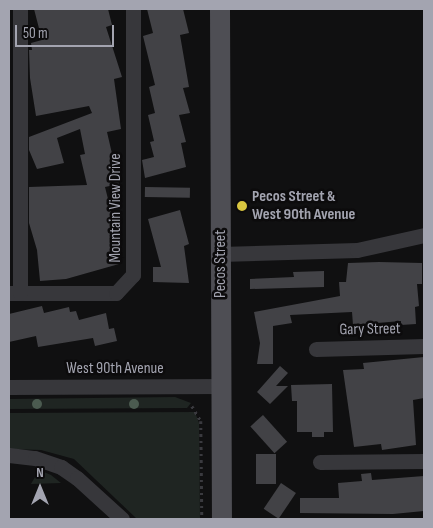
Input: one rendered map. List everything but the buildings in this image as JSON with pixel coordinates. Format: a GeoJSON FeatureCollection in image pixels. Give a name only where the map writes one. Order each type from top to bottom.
{"type":"FeatureCollection","features":[{"type":"Feature","properties":{"kind":"main road","name":"Pecos Street"},"geometry":{"type":"LineString","coordinates":[[220,9],[222,519]]}},
{"type":"Feature","properties":{"kind":"street"},"geometry":{"type":"LineString","coordinates":[[14,293],[20,9]]}},
{"type":"Feature","properties":{"kind":"street","name":"Mountain View Drive"},"geometry":{"type":"LineString","coordinates":[[14,293],[116,293],[133,275],[133,9]]}},
{"type":"Feature","properties":{"kind":"street"},"geometry":{"type":"LineString","coordinates":[[220,254],[357,250],[424,235]]}},
{"type":"Feature","properties":{"kind":"street","name":"Gary Street"},"geometry":{"type":"LineString","coordinates":[[316,349],[424,346]]}},
{"type":"Feature","properties":{"kind":"street","name":"West 90th Avenue"},"geometry":{"type":"LineString","coordinates":[[9,387],[221,386]]}},
{"type":"Feature","properties":{"kind":"street"},"geometry":{"type":"LineString","coordinates":[[9,455],[35,458],[61,467],[77,478],[122,519]]}},
{"type":"Feature","properties":{"kind":"street"},"geometry":{"type":"LineString","coordinates":[[320,462],[424,461]]}},
{"type":"Feature","properties":{"kind":"path"},"geometry":{"type":"LineString","coordinates":[[192,406],[201,421],[202,519]]}},
{"type":"Feature","properties":{"kind":"shaded area"},"geometry":{"type":"Polygon","coordinates":[[[175,397],[191,403],[187,408],[9,409],[9,399],[175,397]]]}},
{"type":"Feature","properties":{"kind":"shaded area"},"geometry":{"type":"Polygon","coordinates":[[[195,412],[199,423],[200,519],[137,519],[74,459],[41,450],[9,449],[9,413],[195,412]]]}},
{"type":"Feature","properties":{"kind":"shaded area"},"geometry":{"type":"Polygon","coordinates":[[[39,470],[51,475],[61,483],[31,484],[39,470]]]}},
{"type":"Feature","properties":{"kind":"place","name":"Pecos Street & West 90th Avenue"},"geometry":{"type":"Point","coordinates":[242,206]}}]}
